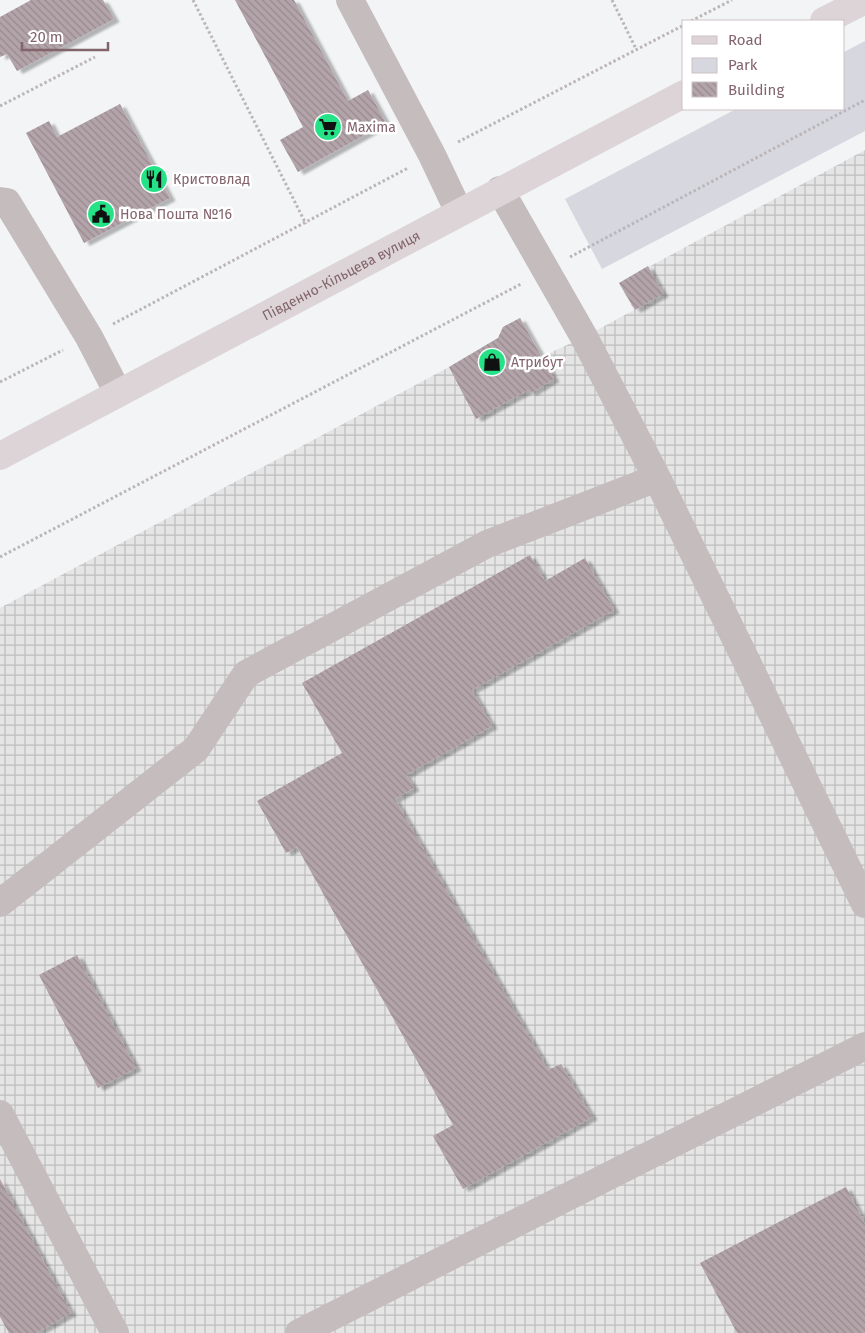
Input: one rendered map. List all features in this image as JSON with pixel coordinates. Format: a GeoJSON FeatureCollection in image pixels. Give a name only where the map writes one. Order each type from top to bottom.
{"type":"FeatureCollection","features":[{"type":"Feature","properties":{"kind":"main road"},"geometry":{"type":"LineString","coordinates":[[826,20],[865,0]]}},
{"type":"Feature","properties":{"kind":"main road","name":"Південно-Кільцева вулиця"},"geometry":{"type":"LineString","coordinates":[[0,456],[682,95]]}},
{"type":"Feature","properties":{"kind":"lane"},"geometry":{"type":"LineString","coordinates":[[350,0],[432,155],[459,212]]}},
{"type":"Feature","properties":{"kind":"lane"},"geometry":{"type":"LineString","coordinates":[[500,190],[584,337],[657,478],[865,904]]}},
{"type":"Feature","properties":{"kind":"lane"},"geometry":{"type":"LineString","coordinates":[[0,201],[7,202],[89,337],[118,393]]}},
{"type":"Feature","properties":{"kind":"lane"},"geometry":{"type":"LineString","coordinates":[[0,903],[196,748],[246,674],[487,544],[657,478]]}},
{"type":"Feature","properties":{"kind":"lane"},"geometry":{"type":"LineString","coordinates":[[299,1333],[865,1046]]}},
{"type":"Feature","properties":{"kind":"lane"},"geometry":{"type":"LineString","coordinates":[[0,1114],[115,1333]]}},
{"type":"Feature","properties":{"kind":"path"},"geometry":{"type":"LineString","coordinates":[[192,0],[306,224]]}},
{"type":"Feature","properties":{"kind":"path"},"geometry":{"type":"LineString","coordinates":[[612,0],[636,49]]}},
{"type":"Feature","properties":{"kind":"path"},"geometry":{"type":"LineString","coordinates":[[693,20],[732,0]]}},
{"type":"Feature","properties":{"kind":"path"},"geometry":{"type":"LineString","coordinates":[[0,382],[306,224],[432,155],[682,26]]}},
{"type":"Feature","properties":{"kind":"path"},"geometry":{"type":"LineString","coordinates":[[0,106],[95,57]]}},
{"type":"Feature","properties":{"kind":"path"},"geometry":{"type":"LineString","coordinates":[[0,557],[546,271],[601,239],[865,100]]}},
{"type":"Feature","properties":{"kind":"shaded area"},"geometry":{"type":"Polygon","coordinates":[[[865,150],[865,1333],[0,1333],[0,608],[449,367],[498,338],[503,327],[520,318],[541,357],[584,337],[634,310],[619,283],[865,150]]]}},
{"type":"Feature","properties":{"kind":"green space"},"geometry":{"type":"Polygon","coordinates":[[[865,41],[865,131],[602,269],[565,199],[734,110],[845,110],[845,51],[865,41]]]}},
{"type":"Feature","properties":{"kind":"building"},"geometry":{"type":"Polygon","coordinates":[[[31,0],[103,0],[114,19],[17,71],[7,54],[0,57],[0,17],[31,0]]]}},
{"type":"Feature","properties":{"kind":"building"},"geometry":{"type":"Polygon","coordinates":[[[235,0],[294,0],[348,101],[368,90],[386,123],[298,172],[280,140],[303,127],[235,0]]]}},
{"type":"Feature","properties":{"kind":"building"},"geometry":{"type":"Polygon","coordinates":[[[120,104],[170,198],[84,243],[26,133],[49,121],[57,137],[120,104]]]}},
{"type":"Feature","properties":{"kind":"building"},"geometry":{"type":"Polygon","coordinates":[[[648,266],[663,294],[635,310],[619,283],[648,266]]]}},
{"type":"Feature","properties":{"kind":"building"},"geometry":{"type":"Polygon","coordinates":[[[520,318],[554,379],[531,393],[528,390],[476,419],[449,367],[498,338],[503,327],[520,318]]]}},
{"type":"Feature","properties":{"kind":"building"},"geometry":{"type":"Polygon","coordinates":[[[530,555],[545,581],[585,558],[614,610],[472,690],[492,726],[406,775],[414,788],[395,799],[548,1070],[561,1064],[592,1117],[463,1189],[433,1136],[453,1125],[297,847],[286,853],[257,801],[342,753],[302,683],[530,555]]]}},
{"type":"Feature","properties":{"kind":"building"},"geometry":{"type":"Polygon","coordinates":[[[77,955],[136,1068],[98,1088],[39,975],[77,955]]]}},
{"type":"Feature","properties":{"kind":"building"},"geometry":{"type":"Polygon","coordinates":[[[0,1179],[71,1313],[36,1333],[9,1333],[0,1317],[0,1179]]]}},
{"type":"Feature","properties":{"kind":"building"},"geometry":{"type":"Polygon","coordinates":[[[846,1187],[865,1224],[865,1333],[737,1333],[700,1263],[846,1187]]]}},
{"type":"Feature","properties":{"kind":"place","name":"Maxima"},"geometry":{"type":"Point","coordinates":[328,127]}},
{"type":"Feature","properties":{"kind":"place","name":"Кристовлад"},"geometry":{"type":"Point","coordinates":[154,179]}},
{"type":"Feature","properties":{"kind":"place","name":"Нова Пошта №16"},"geometry":{"type":"Point","coordinates":[101,214]}},
{"type":"Feature","properties":{"kind":"place","name":"Атрибут"},"geometry":{"type":"Point","coordinates":[492,362]}}]}
